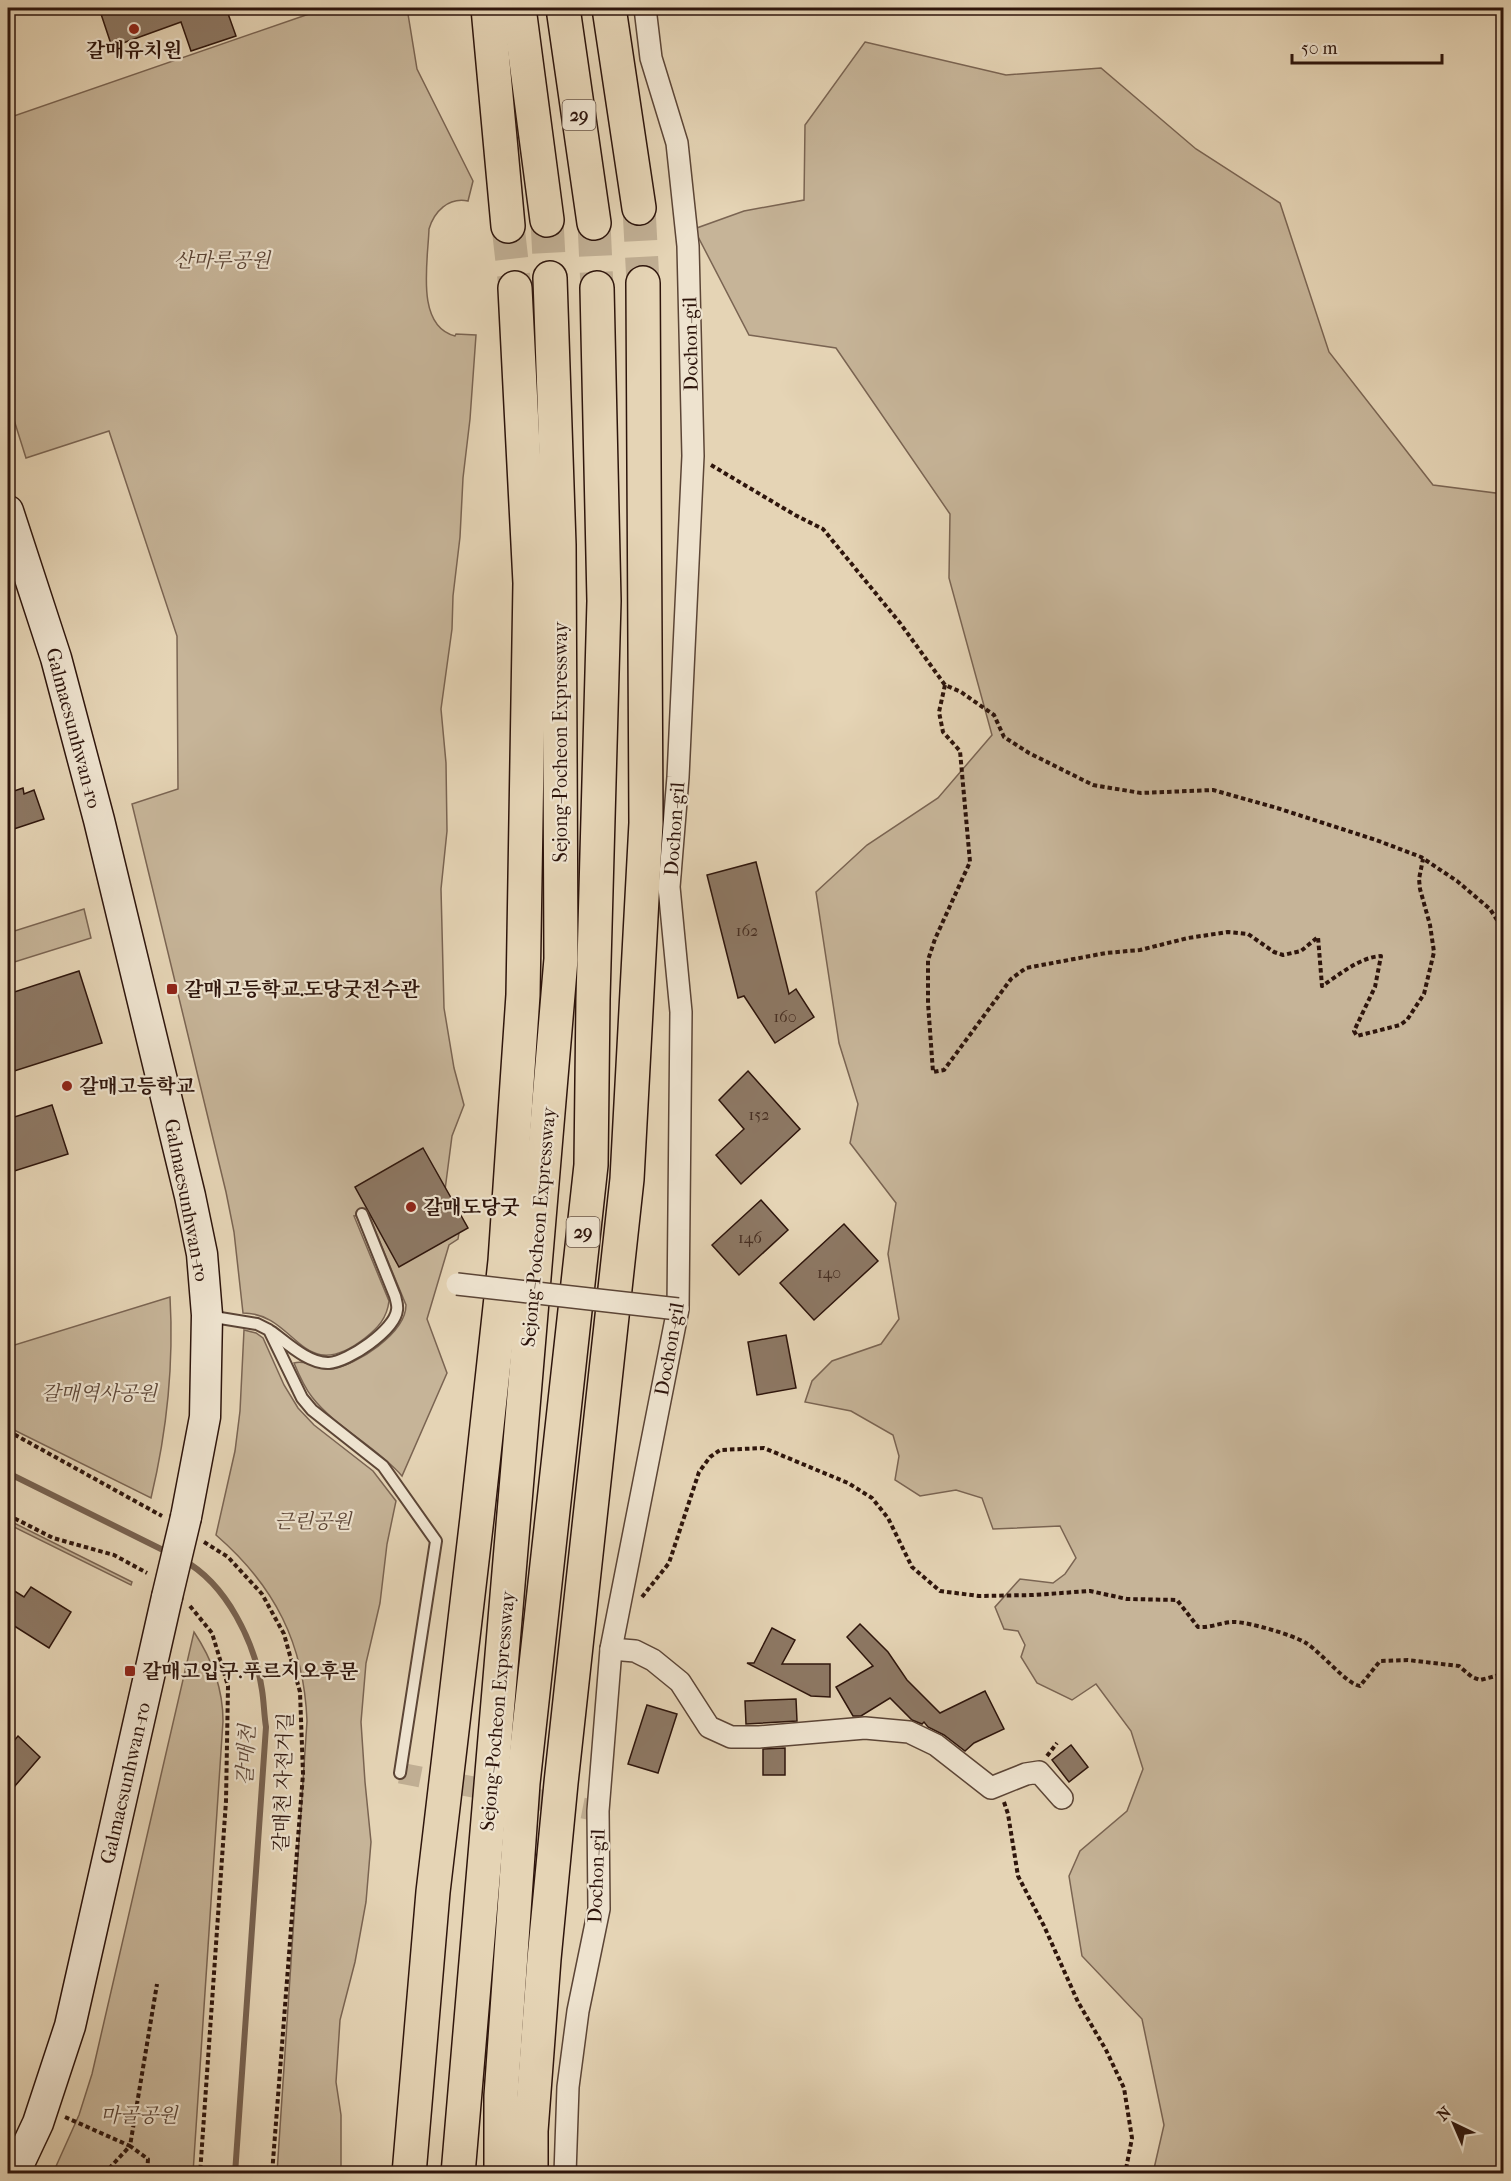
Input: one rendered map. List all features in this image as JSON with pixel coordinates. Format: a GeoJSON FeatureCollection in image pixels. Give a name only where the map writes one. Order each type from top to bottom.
{"type":"FeatureCollection","features":[{"type":"Feature","properties":{"kind":"highway"},"geometry":{"type":"LineString","coordinates":[[488,8],[508,226]]}},
{"type":"Feature","properties":{"kind":"highway","name":"29"},"geometry":{"type":"LineString","coordinates":[[519,8],[547,220]]}},
{"type":"Feature","properties":{"kind":"highway","name":"29"},"geometry":{"type":"LineString","coordinates":[[563,8],[594,223]]}},
{"type":"Feature","properties":{"kind":"highway"},"geometry":{"type":"LineString","coordinates":[[609,8],[639,208]]}},
{"type":"Feature","properties":{"kind":"highway","name":"Sejong-Pocheon Expressway"},"geometry":{"type":"LineString","coordinates":[[458,2174],[561,960],[559,545],[550,278]]}},
{"type":"Feature","properties":{"kind":"highway"},"geometry":{"type":"LineString","coordinates":[[531,2174],[531,2132],[542,1982],[561,1783],[627,1179],[646,823],[643,283]]}},
{"type":"Feature","properties":{"kind":"highway"},"geometry":{"type":"LineString","coordinates":[[409,2174],[433,1892],[505,1261],[523,995],[530,583],[515,288]]}},
{"type":"Feature","properties":{"kind":"highway","name":"Sejong-Pocheon Expressway"},"geometry":{"type":"LineString","coordinates":[[501,2174],[501,2096],[523,1783],[591,1165],[593,999],[604,601],[597,288]]}},
{"type":"Feature","properties":{"kind":"street","name":"Dochon-gil"},"geometry":{"type":"LineString","coordinates":[[565,2174],[569,2076],[578,2011],[599,1909],[598,1811],[611,1649],[678,1309],[681,1012],[669,887],[678,777],[693,460],[688,246],[677,143],[651,58],[645,8]]}},
{"type":"Feature","properties":{"kind":"street","name":"Galmaesunhwan-ro"},"geometry":{"type":"LineString","coordinates":[[8,511],[56,658],[102,831],[190,1196],[202,1254],[207,1316],[205,1417],[184,1525],[70,2025],[38,2123],[14,2174]]}},
{"type":"Feature","properties":{"kind":"street"},"geometry":{"type":"LineString","coordinates":[[457,1284],[678,1309]]}},
{"type":"Feature","properties":{"kind":"street"},"geometry":{"type":"LineString","coordinates":[[611,1649],[635,1651],[653,1660],[680,1682],[709,1727],[730,1737],[759,1737],[865,1728],[909,1732],[936,1745],[991,1788],[1026,1774],[1039,1772],[1062,1798]]}},
{"type":"Feature","properties":{"kind":"lane"},"geometry":{"type":"LineString","coordinates":[[207,1316],[257,1324],[313,1360],[328,1363],[344,1359],[364,1347],[394,1321],[398,1309],[395,1296],[362,1214]]}},
{"type":"Feature","properties":{"kind":"lane"},"geometry":{"type":"LineString","coordinates":[[269,1330],[302,1398],[312,1410],[383,1466],[436,1541],[400,1773]]}},
{"type":"Feature","properties":{"kind":"path"},"geometry":{"type":"LineString","coordinates":[[693,460],[712,465],[823,530],[900,623],[945,685],[961,692],[994,715],[1004,737],[1029,753],[1093,786],[1141,793],[1213,790],[1343,829],[1423,859],[1457,881],[1490,909],[1503,931]]}},
{"type":"Feature","properties":{"kind":"path"},"geometry":{"type":"LineString","coordinates":[[945,685],[939,712],[943,732],[960,752],[970,862],[935,939],[928,960],[928,1003],[933,1072],[944,1070],[1011,979],[1026,968],[1106,952],[1140,950],[1188,938],[1228,932],[1248,934],[1282,955],[1300,951],[1318,938],[1322,986],[1363,961],[1374,956],[1381,956],[1375,987],[1354,1031],[1357,1035],[1400,1025],[1407,1020],[1424,994],[1434,952],[1430,925],[1420,889],[1419,879],[1423,859]]}},
{"type":"Feature","properties":{"kind":"path","name":"갈매천 자전거길"},"geometry":{"type":"LineString","coordinates":[[8,1431],[184,1525],[228,1557],[262,1594],[284,1634],[300,1692],[303,1774],[272,2174]]}},
{"type":"Feature","properties":{"kind":"path"},"geometry":{"type":"LineString","coordinates":[[616,1627],[669,1563],[699,1472],[710,1457],[720,1450],[764,1448],[848,1484],[872,1498],[888,1518],[912,1567],[940,1592],[979,1596],[1090,1591],[1128,1599],[1177,1600],[1198,1627],[1209,1628],[1240,1622],[1275,1630],[1305,1642],[1353,1685],[1360,1686],[1380,1661],[1408,1660],[1459,1666],[1472,1677],[1480,1680],[1496,1676],[1503,1670]]}},
{"type":"Feature","properties":{"kind":"path"},"geometry":{"type":"LineString","coordinates":[[8,1515],[53,1538],[114,1555],[169,1590],[212,1634],[228,1686],[226,1801],[200,2174]]}},
{"type":"Feature","properties":{"kind":"path"},"geometry":{"type":"LineString","coordinates":[[991,1788],[1003,1799],[1008,1814],[1018,1876],[1044,1926],[1078,2002],[1106,2050],[1124,2088],[1132,2138],[1125,2174]]}},
{"type":"Feature","properties":{"kind":"path"},"geometry":{"type":"LineString","coordinates":[[104,2174],[130,2146],[157,1984]]}},
{"type":"Feature","properties":{"kind":"path"},"geometry":{"type":"LineString","coordinates":[[44,2106],[104,2136],[130,2146],[148,2159],[147,2174]]}},
{"type":"Feature","properties":{"kind":"green space","name":"산마루공원"},"geometry":{"type":"Polygon","coordinates":[[[307,8],[407,8],[417,69],[473,181],[468,201],[454,201],[443,207],[434,217],[429,229],[426,274],[429,306],[434,320],[442,330],[455,336],[456,334],[476,335],[452,629],[441,709],[446,763],[447,831],[441,889],[444,1008],[454,1068],[464,1105],[452,1136],[445,1190],[461,1220],[458,1239],[449,1245],[427,1319],[447,1373],[402,1476],[392,1465],[321,1408],[307,1389],[294,1363],[331,1369],[353,1362],[389,1337],[404,1316],[406,1305],[370,1218],[371,1214],[354,1216],[389,1301],[381,1322],[365,1338],[344,1351],[327,1355],[313,1352],[276,1324],[261,1316],[243,1313],[234,1232],[226,1192],[132,804],[178,789],[177,636],[109,431],[26,458],[8,401],[8,118],[309,14],[307,8]]]}},
{"type":"Feature","properties":{"kind":"green space"},"geometry":{"type":"Polygon","coordinates":[[[865,42],[1006,75],[1101,68],[1196,149],[1280,203],[1329,352],[1433,485],[1503,494],[1503,2173],[1153,2173],[1164,2125],[1142,2019],[1082,1956],[1069,1876],[1080,1851],[1127,1811],[1143,1769],[1131,1731],[1096,1684],[1072,1700],[1037,1683],[1021,1657],[1025,1645],[1018,1631],[1004,1629],[995,1607],[1020,1579],[1053,1583],[1065,1574],[1076,1558],[1060,1526],[993,1529],[982,1498],[956,1490],[920,1496],[895,1480],[899,1456],[893,1435],[851,1411],[805,1402],[812,1381],[832,1361],[881,1344],[899,1319],[888,1254],[896,1203],[850,1143],[858,1104],[839,1043],[816,892],[867,845],[938,798],[992,735],[949,578],[950,514],[836,348],[749,335],[694,229],[744,211],[804,200],[805,125],[865,42]]]}},
{"type":"Feature","properties":{"kind":"green space"},"geometry":{"type":"Polygon","coordinates":[[[84,909],[91,938],[8,964],[8,933],[84,909]]]}},
{"type":"Feature","properties":{"kind":"green space","name":"갈매역사공원"},"geometry":{"type":"Polygon","coordinates":[[[170,1297],[171,1348],[168,1398],[151,1498],[8,1427],[8,1347],[170,1297]]]}},
{"type":"Feature","properties":{"kind":"green space","name":"근린공원"},"geometry":{"type":"Polygon","coordinates":[[[244,1330],[256,1333],[263,1338],[284,1385],[298,1408],[314,1425],[373,1471],[396,1501],[387,1544],[380,1603],[366,1663],[361,1722],[371,1842],[366,1902],[355,1962],[340,2020],[336,2082],[341,2115],[341,2173],[277,2173],[307,1721],[300,1667],[282,1618],[255,1575],[216,1535],[235,1451],[240,1411],[244,1330]]]}},
{"type":"Feature","properties":{"kind":"green space"},"geometry":{"type":"Polygon","coordinates":[[[8,1520],[132,1582],[131,1585],[8,1524],[8,1520]]]}},
{"type":"Feature","properties":{"kind":"green space","name":"마골공원"},"geometry":{"type":"Polygon","coordinates":[[[194,1632],[206,1653],[219,1686],[223,1721],[193,2173],[53,2173],[79,2115],[92,2074],[194,1632]]]}},
{"type":"Feature","properties":{"kind":"building","name":"갈매유치원"},"geometry":{"type":"Polygon","coordinates":[[[99,8],[226,8],[236,36],[191,51],[181,22],[112,47],[99,8]]]}},
{"type":"Feature","properties":{"kind":"building"},"geometry":{"type":"Polygon","coordinates":[[[23,788],[24,794],[34,790],[44,819],[8,831],[8,793],[23,788]]]}},
{"type":"Feature","properties":{"kind":"building"},"geometry":{"type":"Polygon","coordinates":[[[756,862],[789,994],[796,989],[814,1017],[775,1043],[744,996],[738,998],[707,875],[756,862]]]}},
{"type":"Feature","properties":{"kind":"building"},"geometry":{"type":"Polygon","coordinates":[[[79,971],[102,1043],[8,1073],[8,994],[79,971]]]}},
{"type":"Feature","properties":{"kind":"building"},"geometry":{"type":"Polygon","coordinates":[[[748,1071],[800,1129],[741,1184],[716,1155],[744,1129],[719,1100],[748,1071]]]}},
{"type":"Feature","properties":{"kind":"building"},"geometry":{"type":"Polygon","coordinates":[[[52,1105],[68,1154],[8,1173],[8,1119],[52,1105]]]}},
{"type":"Feature","properties":{"kind":"building","name":"갈매도당굿"},"geometry":{"type":"Polygon","coordinates":[[[423,1148],[468,1228],[399,1267],[355,1187],[423,1148]]]}},
{"type":"Feature","properties":{"kind":"building"},"geometry":{"type":"Polygon","coordinates":[[[761,1200],[788,1230],[739,1275],[712,1245],[761,1200]]]}},
{"type":"Feature","properties":{"kind":"building"},"geometry":{"type":"Polygon","coordinates":[[[844,1224],[878,1261],[814,1320],[780,1283],[844,1224]]]}},
{"type":"Feature","properties":{"kind":"building"},"geometry":{"type":"Polygon","coordinates":[[[786,1335],[796,1388],[757,1395],[748,1342],[786,1335]]]}},
{"type":"Feature","properties":{"kind":"building"},"geometry":{"type":"Polygon","coordinates":[[[8,1587],[24,1597],[31,1587],[71,1612],[49,1648],[8,1622],[8,1587]]]}},
{"type":"Feature","properties":{"kind":"building"},"geometry":{"type":"Polygon","coordinates":[[[860,1624],[888,1652],[907,1680],[940,1713],[985,1691],[1004,1729],[974,1743],[965,1751],[924,1722],[922,1724],[912,1720],[890,1698],[861,1716],[853,1716],[836,1687],[873,1666],[847,1637],[860,1624]]]}},
{"type":"Feature","properties":{"kind":"building"},"geometry":{"type":"Polygon","coordinates":[[[772,1628],[795,1640],[782,1664],[830,1664],[830,1697],[811,1696],[747,1663],[754,1663],[772,1628]]]}},
{"type":"Feature","properties":{"kind":"building"},"geometry":{"type":"Polygon","coordinates":[[[796,1699],[797,1721],[746,1724],[745,1701],[796,1699]]]}},
{"type":"Feature","properties":{"kind":"building"},"geometry":{"type":"Polygon","coordinates":[[[647,1705],[677,1714],[658,1773],[628,1764],[647,1705]]]}},
{"type":"Feature","properties":{"kind":"building"},"geometry":{"type":"Polygon","coordinates":[[[18,1736],[40,1757],[8,1794],[8,1748],[18,1736]]]}},
{"type":"Feature","properties":{"kind":"building"},"geometry":{"type":"Polygon","coordinates":[[[1071,1745],[1088,1767],[1069,1782],[1052,1760],[1071,1745]]]}},
{"type":"Feature","properties":{"kind":"building"},"geometry":{"type":"Polygon","coordinates":[[[785,1748],[785,1775],[763,1775],[763,1749],[785,1748]]]}},
{"type":"Feature","properties":{"kind":"waterway","name":"갈매천"},"geometry":{"type":"LineString","coordinates":[[8,1473],[169,1553]]}},
{"type":"Feature","properties":{"kind":"waterway","name":"갈매천"},"geometry":{"type":"LineString","coordinates":[[183,1560],[213,1584],[225,1599],[246,1635],[258,1672],[266,1727],[235,2174]]}},
{"type":"Feature","properties":{"kind":"tunnel"},"geometry":{"type":"LineString","coordinates":[[639,208],[643,283]]}},
{"type":"Feature","properties":{"kind":"tunnel"},"geometry":{"type":"LineString","coordinates":[[547,220],[550,278]]}},
{"type":"Feature","properties":{"kind":"tunnel"},"geometry":{"type":"LineString","coordinates":[[594,223],[597,288]]}},
{"type":"Feature","properties":{"kind":"tunnel"},"geometry":{"type":"LineString","coordinates":[[508,226],[515,288]]}},
{"type":"Feature","properties":{"kind":"tunnel"},"geometry":{"type":"LineString","coordinates":[[400,1773],[598,1811]]}},
{"type":"Feature","properties":{"kind":"place","name":"갈매유치원"},"geometry":{"type":"Point","coordinates":[134,29]}},
{"type":"Feature","properties":{"kind":"place","name":"갈매고등학교.도당굿전수관"},"geometry":{"type":"Point","coordinates":[172,989]}},
{"type":"Feature","properties":{"kind":"place","name":"갈매고등학교"},"geometry":{"type":"Point","coordinates":[67,1086]}},
{"type":"Feature","properties":{"kind":"place","name":"갈매도당굿"},"geometry":{"type":"Point","coordinates":[411,1207]}},
{"type":"Feature","properties":{"kind":"place","name":"갈매고입구.푸르지오후문"},"geometry":{"type":"Point","coordinates":[130,1671]}}]}
